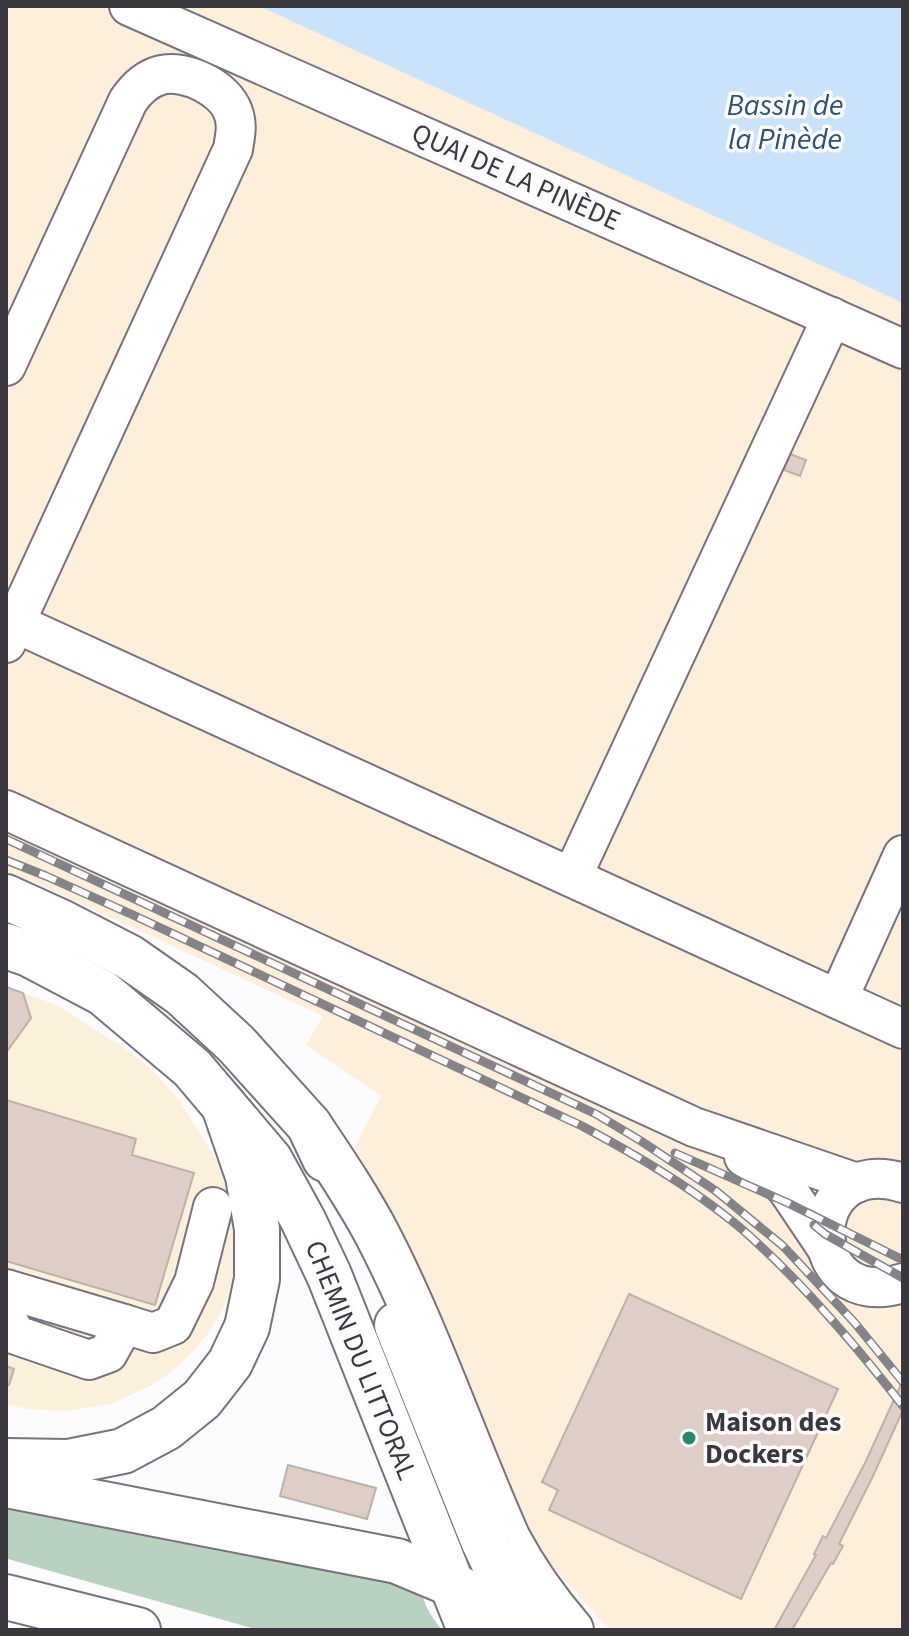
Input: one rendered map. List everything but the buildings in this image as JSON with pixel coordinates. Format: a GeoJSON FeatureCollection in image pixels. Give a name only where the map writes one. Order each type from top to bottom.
{"type":"FeatureCollection","features":[{"type":"Feature","properties":{"kind":"main road"},"geometry":{"type":"LineString","coordinates":[[7,897],[129,957],[182,994],[236,1044],[309,1125],[351,1187],[405,1293],[513,1550],[540,1593],[571,1630]]}},
{"type":"Feature","properties":{"kind":"main road","name":"CHEMIN DU LITTORAL"},"geometry":{"type":"LineString","coordinates":[[6,946],[29,954],[103,993],[192,1068],[270,1160],[329,1275],[470,1630]]}},
{"type":"Feature","properties":{"kind":"main road"},"geometry":{"type":"LineString","coordinates":[[6,1461],[68,1462],[123,1451],[166,1428],[202,1399],[230,1363],[247,1327],[255,1291],[257,1229],[248,1176],[224,1106]]}},
{"type":"Feature","properties":{"kind":"main road","name":"CHEMIN DU LITTORAL"},"geometry":{"type":"LineString","coordinates":[[309,1125],[360,1234],[483,1540],[525,1630]]}},
{"type":"Feature","properties":{"kind":"main road"},"geometry":{"type":"LineString","coordinates":[[6,1485],[397,1561],[452,1584],[492,1607],[512,1630]]}},
{"type":"Feature","properties":{"kind":"main road"},"geometry":{"type":"LineString","coordinates":[[6,1600],[138,1630]]}},
{"type":"Feature","properties":{"kind":"main road"},"geometry":{"type":"LineString","coordinates":[[6,1600],[20,1630]]}},
{"type":"Feature","properties":{"kind":"lane","name":"QUAI DE LA PINÈDE"},"geometry":{"type":"LineString","coordinates":[[129,6],[903,349]]}},
{"type":"Feature","properties":{"kind":"lane"},"geometry":{"type":"LineString","coordinates":[[6,366],[134,91],[163,74],[186,76],[221,92],[232,108],[236,124],[233,149],[10,633],[572,877],[903,1029]]}},
{"type":"Feature","properties":{"kind":"lane"},"geometry":{"type":"LineString","coordinates":[[572,877],[832,317]]}},
{"type":"Feature","properties":{"kind":"lane"},"geometry":{"type":"LineString","coordinates":[[6,810],[694,1127],[857,1183]]}},
{"type":"Feature","properties":{"kind":"lane"},"geometry":{"type":"LineString","coordinates":[[838,999],[903,855]]}},
{"type":"Feature","properties":{"kind":"lane"},"geometry":{"type":"LineString","coordinates":[[694,1127],[773,1174],[787,1189],[834,1264],[847,1278],[864,1286],[883,1288],[902,1285]]}},
{"type":"Feature","properties":{"kind":"lane"},"geometry":{"type":"LineString","coordinates":[[826,1247],[826,1222],[842,1192],[873,1178],[903,1183]]}},
{"type":"Feature","properties":{"kind":"lane"},"geometry":{"type":"LineString","coordinates":[[6,1289],[153,1333],[173,1325],[194,1282],[213,1207]]}},
{"type":"Feature","properties":{"kind":"lane"},"geometry":{"type":"LineString","coordinates":[[6,1318],[16,1335],[89,1360],[108,1353],[124,1324]]}},
{"type":"Feature","properties":{"kind":"shaded area"},"geometry":{"type":"Polygon","coordinates":[[[6,6],[259,6],[903,303],[903,1630],[611,1630],[605,1625],[522,1532],[403,1238],[355,1147],[381,1096],[306,1045],[323,1016],[45,887],[6,872],[6,6]]]}},
{"type":"Feature","properties":{"kind":"shaded area"},"geometry":{"type":"Polygon","coordinates":[[[6,987],[57,1005],[129,1051],[155,1073],[179,1100],[229,1185],[238,1250],[223,1309],[206,1336],[180,1365],[154,1384],[112,1404],[68,1411],[27,1409],[6,1404],[6,987]]]}},
{"type":"Feature","properties":{"kind":"green space"},"geometry":{"type":"Polygon","coordinates":[[[6,1498],[421,1582],[427,1608],[442,1630],[259,1630],[8,1559],[6,1498]]]}},
{"type":"Feature","properties":{"kind":"water","name":"Bassin de la Pinède"},"geometry":{"type":"Polygon","coordinates":[[[259,6],[903,6],[903,303],[259,6]]]}},
{"type":"Feature","properties":{"kind":"railway"},"geometry":{"type":"LineString","coordinates":[[6,839],[596,1114],[641,1141],[716,1191],[783,1246],[854,1322],[903,1382]]}},
{"type":"Feature","properties":{"kind":"railway"},"geometry":{"type":"LineString","coordinates":[[6,860],[133,915],[582,1126],[659,1170],[714,1207],[769,1254],[839,1327],[903,1406]]}},
{"type":"Feature","properties":{"kind":"railway"},"geometry":{"type":"LineString","coordinates":[[675,1153],[788,1203],[903,1260]]}},
{"type":"Feature","properties":{"kind":"railway"},"geometry":{"type":"LineString","coordinates":[[814,1225],[903,1278]]}},
{"type":"Feature","properties":{"kind":"place","name":"Maison des Dockers"},"geometry":{"type":"Point","coordinates":[689,1438]}}]}
